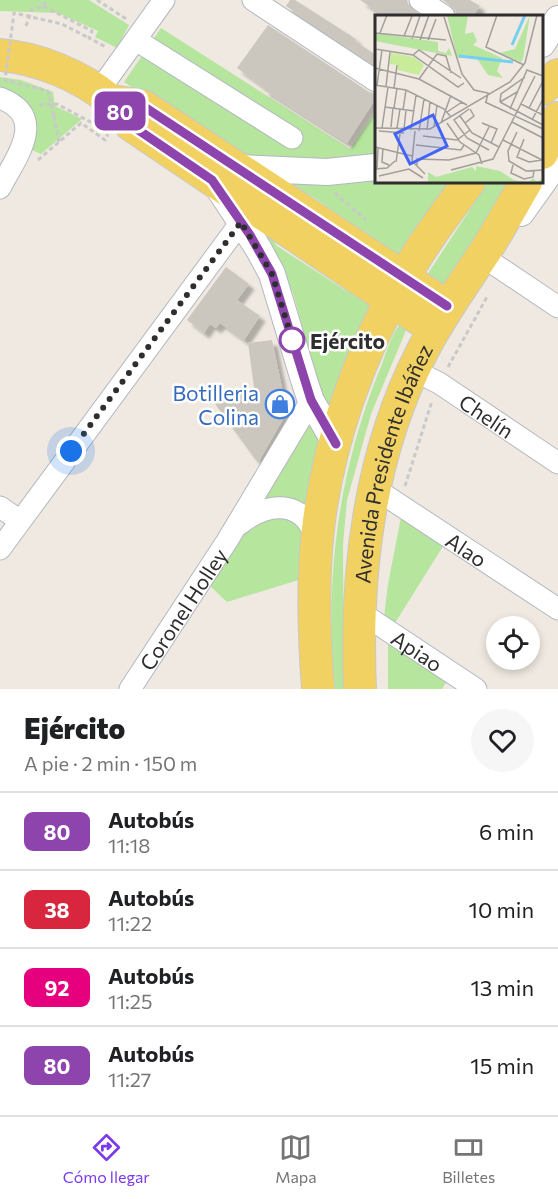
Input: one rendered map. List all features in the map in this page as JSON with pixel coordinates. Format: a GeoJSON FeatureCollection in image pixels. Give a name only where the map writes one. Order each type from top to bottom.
{"type":"FeatureCollection","features":[{"type":"Feature","properties":{"kind":"main road"},"geometry":{"type":"LineString","coordinates":[[0,55],[30,59],[47,65],[105,96],[143,106],[226,174],[441,318]]}},
{"type":"Feature","properties":{"kind":"main road"},"geometry":{"type":"LineString","coordinates":[[543,88],[558,75]]}},
{"type":"Feature","properties":{"kind":"main road"},"geometry":{"type":"LineString","coordinates":[[543,151],[558,118]]}},
{"type":"Feature","properties":{"kind":"main road"},"geometry":{"type":"LineString","coordinates":[[318,689],[314,601],[317,542],[336,444],[363,362],[397,289],[468,183]]}},
{"type":"Feature","properties":{"kind":"main road","name":"Avenida Presidente Ibáñez"},"geometry":{"type":"LineString","coordinates":[[360,689],[360,612],[364,554],[387,496],[391,424],[426,376],[441,318],[493,263],[526,183]]}},
{"type":"Feature","properties":{"kind":"street"},"geometry":{"type":"LineString","coordinates":[[105,96],[139,35],[164,0]]}},
{"type":"Feature","properties":{"kind":"street"},"geometry":{"type":"LineString","coordinates":[[253,0],[375,80]]}},
{"type":"Feature","properties":{"kind":"street"},"geometry":{"type":"LineString","coordinates":[[420,0],[442,15]]}},
{"type":"Feature","properties":{"kind":"street"},"geometry":{"type":"LineString","coordinates":[[543,42],[558,19]]}},
{"type":"Feature","properties":{"kind":"street"},"geometry":{"type":"LineString","coordinates":[[139,35],[292,138]]}},
{"type":"Feature","properties":{"kind":"street"},"geometry":{"type":"LineString","coordinates":[[0,98],[17,107],[27,129],[22,148],[0,188]]}},
{"type":"Feature","properties":{"kind":"street","name":"Avenida Presidente Ibáñez"},"geometry":{"type":"LineString","coordinates":[[543,182],[558,161]]}},
{"type":"Feature","properties":{"kind":"street"},"geometry":{"type":"LineString","coordinates":[[336,444],[311,400],[272,274],[241,222],[226,174],[327,172],[375,167]]}},
{"type":"Feature","properties":{"kind":"street","name":"Avenida Presidente Ibáñez"},"geometry":{"type":"LineString","coordinates":[[493,263],[521,214],[543,183]]}},
{"type":"Feature","properties":{"kind":"street"},"geometry":{"type":"LineString","coordinates":[[0,549],[19,520],[137,365],[241,222]]}},
{"type":"Feature","properties":{"kind":"street"},"geometry":{"type":"LineString","coordinates":[[493,263],[558,307]]}},
{"type":"Feature","properties":{"kind":"street","name":"Chelín"},"geometry":{"type":"LineString","coordinates":[[426,376],[558,463]]}},
{"type":"Feature","properties":{"kind":"street","name":"Coronel Holley"},"geometry":{"type":"LineString","coordinates":[[130,689],[235,528],[311,400]]}},
{"type":"Feature","properties":{"kind":"street","name":"Alao"},"geometry":{"type":"LineString","coordinates":[[387,496],[558,609]]}},
{"type":"Feature","properties":{"kind":"street"},"geometry":{"type":"LineString","coordinates":[[0,507],[19,520]]}},
{"type":"Feature","properties":{"kind":"street","name":"Coronel Holley"},"geometry":{"type":"LineString","coordinates":[[235,528],[257,512],[273,508],[291,510],[307,519],[317,542]]}},
{"type":"Feature","properties":{"kind":"street","name":"Apiao"},"geometry":{"type":"LineString","coordinates":[[360,612],[476,689]]}},
{"type":"Feature","properties":{"kind":"path"},"geometry":{"type":"LineString","coordinates":[[43,6],[46,0]]}},
{"type":"Feature","properties":{"kind":"path"},"geometry":{"type":"LineString","coordinates":[[97,0],[139,35]]}},
{"type":"Feature","properties":{"kind":"path"},"geometry":{"type":"LineString","coordinates":[[26,26],[32,9],[43,6],[92,31],[88,38],[62,24],[14,13],[5,80],[48,91],[59,142]]}},
{"type":"Feature","properties":{"kind":"path"},"geometry":{"type":"LineString","coordinates":[[39,114],[39,104],[57,104],[109,132]]}},
{"type":"Feature","properties":{"kind":"path"},"geometry":{"type":"LineString","coordinates":[[34,163],[81,123],[105,140]]}},
{"type":"Feature","properties":{"kind":"path"},"geometry":{"type":"LineString","coordinates":[[387,496],[427,413],[426,376],[493,263]]}},
{"type":"Feature","properties":{"kind":"green space"},"geometry":{"type":"Polygon","coordinates":[[[0,0],[89,0],[129,25],[117,48],[95,37],[98,31],[58,13],[0,11],[0,0]]]}},
{"type":"Feature","properties":{"kind":"green space"},"geometry":{"type":"Polygon","coordinates":[[[161,28],[350,149],[375,112],[375,157],[348,162],[247,158],[221,145],[124,82],[161,28]]]}},
{"type":"Feature","properties":{"kind":"green space"},"geometry":{"type":"Polygon","coordinates":[[[0,77],[21,80],[53,92],[55,106],[82,119],[41,154],[32,150],[36,129],[32,111],[20,96],[0,88],[0,77]]]}},
{"type":"Feature","properties":{"kind":"green space"},"geometry":{"type":"Polygon","coordinates":[[[280,179],[335,184],[375,180],[375,183],[452,183],[402,259],[313,197],[296,190],[280,179]]]}},
{"type":"Feature","properties":{"kind":"green space"},"geometry":{"type":"Polygon","coordinates":[[[487,183],[513,183],[440,292],[427,275],[487,183]]]}},
{"type":"Feature","properties":{"kind":"green space"},"geometry":{"type":"Polygon","coordinates":[[[260,228],[267,231],[277,246],[345,290],[373,302],[332,408],[327,406],[319,388],[293,293],[260,228]]]}},
{"type":"Feature","properties":{"kind":"green space"},"geometry":{"type":"Polygon","coordinates":[[[400,324],[407,328],[371,414],[347,500],[343,545],[344,689],[335,689],[331,609],[337,529],[344,489],[364,412],[390,341],[400,324]]]}},
{"type":"Feature","properties":{"kind":"green space"},"geometry":{"type":"Polygon","coordinates":[[[310,422],[323,444],[312,508],[261,502],[310,422]]]}},
{"type":"Feature","properties":{"kind":"green space"},"geometry":{"type":"Polygon","coordinates":[[[402,512],[445,543],[395,623],[384,617],[402,512]]]}},
{"type":"Feature","properties":{"kind":"green space"},"geometry":{"type":"Polygon","coordinates":[[[261,517],[301,520],[305,578],[227,602],[209,585],[249,522],[261,517]]]}},
{"type":"Feature","properties":{"kind":"green space"},"geometry":{"type":"Polygon","coordinates":[[[388,643],[448,679],[442,689],[388,689],[388,643]]]}},
{"type":"Feature","properties":{"kind":"building"},"geometry":{"type":"Polygon","coordinates":[[[290,0],[295,0],[356,39],[355,41],[375,54],[375,65],[286,6],[290,0]]]}},
{"type":"Feature","properties":{"kind":"building"},"geometry":{"type":"Polygon","coordinates":[[[360,0],[407,0],[409,6],[421,15],[382,15],[360,0]]]}},
{"type":"Feature","properties":{"kind":"building"},"geometry":{"type":"Polygon","coordinates":[[[443,0],[470,0],[480,6],[474,15],[457,15],[455,10],[443,0]]]}},
{"type":"Feature","properties":{"kind":"building"},"geometry":{"type":"Polygon","coordinates":[[[268,25],[375,94],[375,100],[347,143],[264,90],[265,88],[237,68],[268,25]]]}},
{"type":"Feature","properties":{"kind":"building"},"geometry":{"type":"Polygon","coordinates":[[[226,267],[249,284],[237,300],[260,316],[244,340],[220,323],[216,328],[210,324],[204,333],[187,320],[226,267]]]}},
{"type":"Feature","properties":{"kind":"building"},"geometry":{"type":"Polygon","coordinates":[[[272,340],[287,412],[258,463],[215,404],[254,387],[248,343],[272,340]]]}},
{"type":"Feature","properties":{"kind":"bus line","name":"80"},"geometry":{"type":"LineString","coordinates":[[336,444],[311,400],[272,274],[250,235],[212,180],[131,125],[112,101],[143,106],[447,306]]}},
{"type":"Feature","properties":{"kind":"place","name":"Ejército"},"geometry":{"type":"Point","coordinates":[292,340]}},
{"type":"Feature","properties":{"kind":"place","name":"Botilleria Colina"},"geometry":{"type":"Point","coordinates":[280,404]}},
{"type":"Feature","properties":{"kind":"route"},"geometry":{"type":"LineString","coordinates":[[71,451],[241,222],[272,274],[293,342],[292,340]]}}]}
